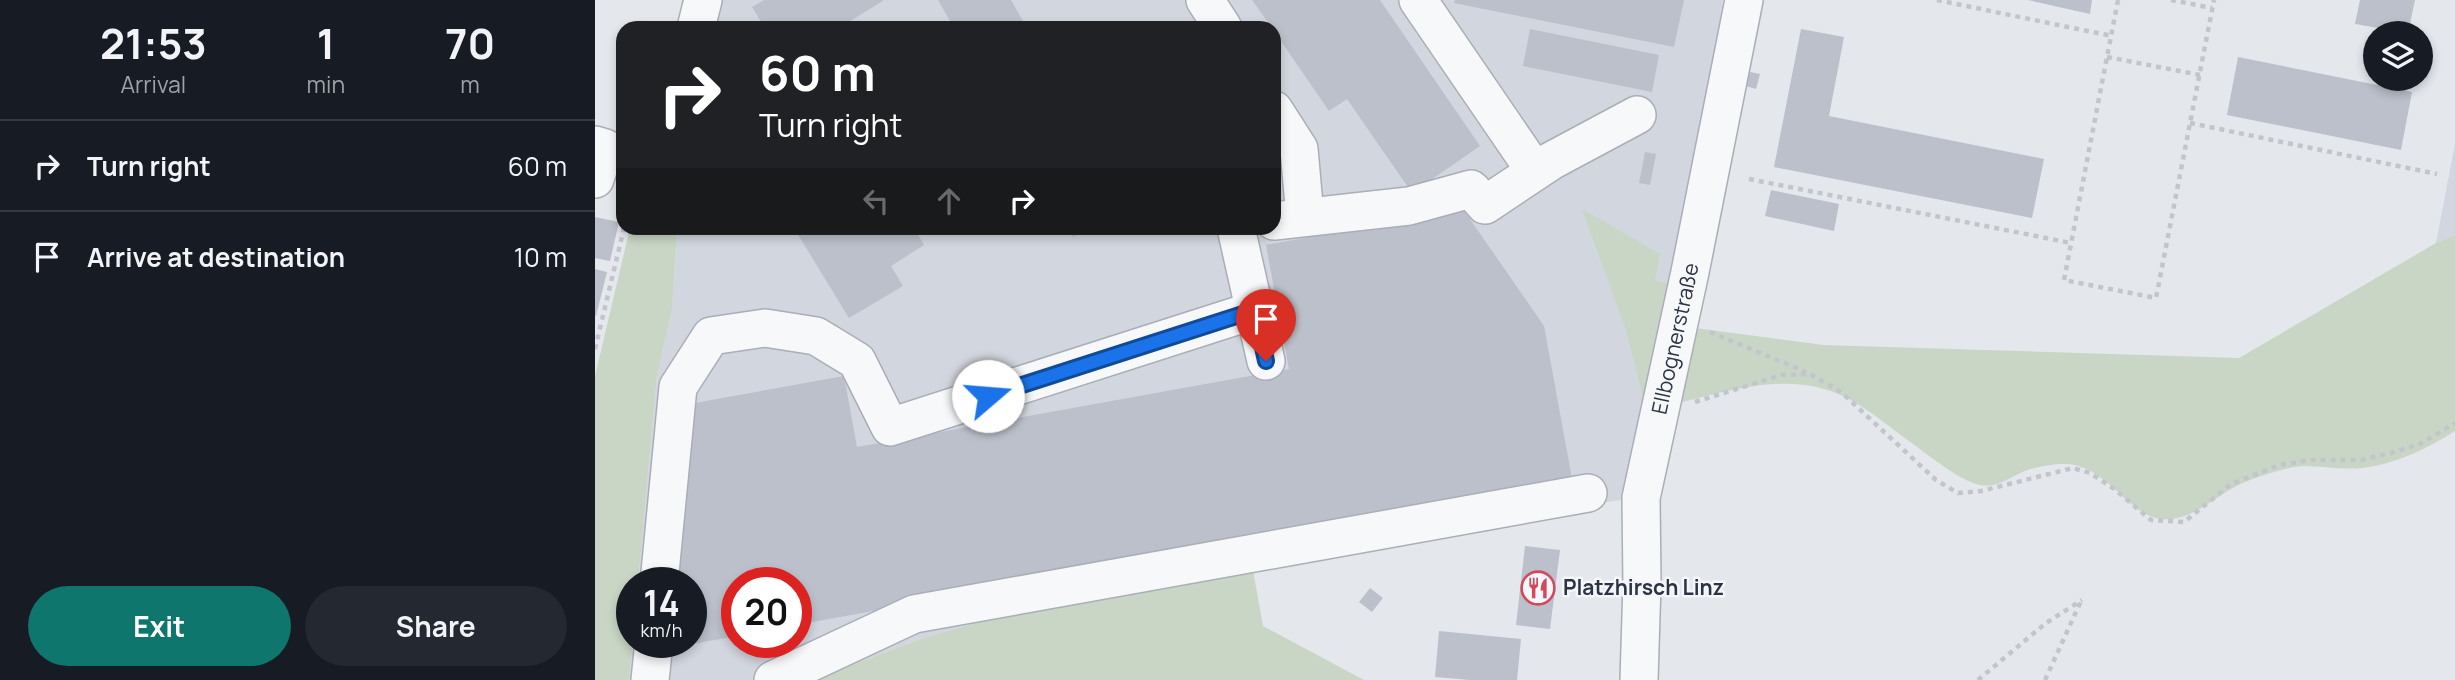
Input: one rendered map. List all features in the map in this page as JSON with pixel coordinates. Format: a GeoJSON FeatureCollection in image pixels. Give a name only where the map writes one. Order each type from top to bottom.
{"type":"FeatureCollection","features":[{"type":"Feature","properties":{"kind":"street"},"geometry":{"type":"LineString","coordinates":[[698,21],[703,0]]}},
{"type":"Feature","properties":{"kind":"street"},"geometry":{"type":"LineString","coordinates":[[1205,0],[1218,21]]}},
{"type":"Feature","properties":{"kind":"street"},"geometry":{"type":"LineString","coordinates":[[1418,0],[1535,171]]}},
{"type":"Feature","properties":{"kind":"street","name":"Ellbognerstraße"},"geometry":{"type":"LineString","coordinates":[[1639,680],[1641,498],[1661,413],[1744,0]]}},
{"type":"Feature","properties":{"kind":"street"},"geometry":{"type":"LineString","coordinates":[[1281,121],[1299,149],[1290,219],[1409,206],[1472,189],[1485,205],[1535,171],[1637,115]]}},
{"type":"Feature","properties":{"kind":"street"},"geometry":{"type":"LineString","coordinates":[[1238,235],[1266,361]]}},
{"type":"Feature","properties":{"kind":"street"},"geometry":{"type":"LineString","coordinates":[[661,567],[678,387],[711,336],[765,328],[816,336],[857,362],[890,427],[1255,310]]}},
{"type":"Feature","properties":{"kind":"street"},"geometry":{"type":"LineString","coordinates":[[773,680],[914,614],[1588,493]]}},
{"type":"Feature","properties":{"kind":"street"},"geometry":{"type":"LineString","coordinates":[[650,680],[652,658]]}},
{"type":"Feature","properties":{"kind":"path"},"geometry":{"type":"LineString","coordinates":[[1937,0],[2112,36]]}},
{"type":"Feature","properties":{"kind":"path"},"geometry":{"type":"LineString","coordinates":[[2118,0],[2064,280],[2157,298],[2214,0]]}},
{"type":"Feature","properties":{"kind":"path"},"geometry":{"type":"LineString","coordinates":[[2171,0],[2213,8]]}},
{"type":"Feature","properties":{"kind":"path"},"geometry":{"type":"LineString","coordinates":[[2107,57],[2200,75]]}},
{"type":"Feature","properties":{"kind":"path"},"geometry":{"type":"LineString","coordinates":[[2190,123],[2437,174]]}},
{"type":"Feature","properties":{"kind":"path"},"geometry":{"type":"LineString","coordinates":[[1749,179],[2071,243]]}},
{"type":"Feature","properties":{"kind":"path"},"geometry":{"type":"LineString","coordinates":[[595,349],[622,235]]}},
{"type":"Feature","properties":{"kind":"path"},"geometry":{"type":"LineString","coordinates":[[1680,320],[1810,374],[1841,392],[1936,481],[1958,493],[1981,491],[2073,468],[2090,473],[2151,520],[2184,522],[2231,484],[2279,465],[2311,460],[2361,460],[2391,453],[2420,444],[2455,423]]}},
{"type":"Feature","properties":{"kind":"path"},"geometry":{"type":"LineString","coordinates":[[1661,413],[1781,375],[1810,374]]}},
{"type":"Feature","properties":{"kind":"path"},"geometry":{"type":"LineString","coordinates":[[1978,680],[2046,623],[2082,600],[2045,680]]}},
{"type":"Feature","properties":{"kind":"shaded area"},"geometry":{"type":"Polygon","coordinates":[[[688,0],[1723,0],[1679,286],[1631,498],[1252,565],[918,640],[812,680],[629,680],[631,658],[707,658],[707,567],[639,567],[657,375],[672,310],[677,235],[1281,235],[1281,21],[684,21],[688,0]]]}},
{"type":"Feature","properties":{"kind":"shaded area"},"geometry":{"type":"Polygon","coordinates":[[[2455,143],[2455,235],[2436,243],[2455,143]]]}},
{"type":"Feature","properties":{"kind":"green space"},"geometry":{"type":"Polygon","coordinates":[[[1582,209],[1660,254],[1655,280],[1679,286],[1648,416],[1626,330],[1582,209]]]}},
{"type":"Feature","properties":{"kind":"green space"},"geometry":{"type":"Polygon","coordinates":[[[628,235],[677,235],[672,310],[657,375],[639,567],[616,567],[616,658],[631,658],[629,680],[595,680],[595,376],[628,235]]]}},
{"type":"Feature","properties":{"kind":"green space"},"geometry":{"type":"Polygon","coordinates":[[[2455,235],[2455,431],[2411,455],[2375,466],[2348,469],[2304,466],[2273,472],[2243,483],[2194,512],[2173,519],[2149,516],[2104,480],[2077,466],[2058,464],[2030,469],[1987,486],[1972,483],[1945,467],[1864,408],[1826,389],[1804,385],[1760,385],[1671,405],[1688,327],[1823,345],[2239,358],[2436,243],[2455,235]]]}},
{"type":"Feature","properties":{"kind":"green space"},"geometry":{"type":"Polygon","coordinates":[[[1252,565],[1263,626],[1364,680],[812,680],[918,640],[1029,608],[1252,565]]]}},
{"type":"Feature","properties":{"kind":"building"},"geometry":{"type":"Polygon","coordinates":[[[764,0],[884,0],[851,21],[761,21],[752,7],[764,0]]]}},
{"type":"Feature","properties":{"kind":"building"},"geometry":{"type":"Polygon","coordinates":[[[938,0],[1011,0],[1023,21],[950,21],[938,0]]]}},
{"type":"Feature","properties":{"kind":"building"},"geometry":{"type":"Polygon","coordinates":[[[1252,0],[1380,0],[1480,146],[1412,193],[1347,99],[1329,111],[1281,41],[1281,21],[1267,21],[1252,0]]]}},
{"type":"Feature","properties":{"kind":"building"},"geometry":{"type":"Polygon","coordinates":[[[1455,0],[1684,0],[1674,47],[1454,3],[1455,0]]]}},
{"type":"Feature","properties":{"kind":"building"},"geometry":{"type":"Polygon","coordinates":[[[2028,0],[2092,0],[2090,14],[2028,0]]]}},
{"type":"Feature","properties":{"kind":"building"},"geometry":{"type":"Polygon","coordinates":[[[2360,0],[2415,0],[2411,21],[2363,21],[2363,25],[2355,24],[2360,0]]]}},
{"type":"Feature","properties":{"kind":"building"},"geometry":{"type":"Polygon","coordinates":[[[1530,29],[1659,55],[1652,92],[1523,66],[1530,29]]]}},
{"type":"Feature","properties":{"kind":"building"},"geometry":{"type":"Polygon","coordinates":[[[1801,29],[1844,37],[1829,116],[2044,159],[2032,218],[1774,167],[1801,29]]]}},
{"type":"Feature","properties":{"kind":"building"},"geometry":{"type":"Polygon","coordinates":[[[2238,57],[2363,82],[2363,91],[2412,92],[2401,150],[2227,115],[2238,57]]]}},
{"type":"Feature","properties":{"kind":"building"},"geometry":{"type":"Polygon","coordinates":[[[1750,72],[1760,74],[1756,89],[1746,86],[1750,72]]]}},
{"type":"Feature","properties":{"kind":"building"},"geometry":{"type":"Polygon","coordinates":[[[1645,152],[1656,154],[1650,185],[1639,183],[1645,152]]]}},
{"type":"Feature","properties":{"kind":"building"},"geometry":{"type":"Polygon","coordinates":[[[1771,190],[1839,204],[1834,231],[1765,216],[1771,190]]]}},
{"type":"Feature","properties":{"kind":"building"},"geometry":{"type":"Polygon","coordinates":[[[1463,209],[1544,326],[1573,484],[812,622],[812,567],[721,567],[721,639],[707,641],[707,567],[679,567],[695,403],[844,376],[857,447],[1289,369],[1266,245],[1463,209]]]}},
{"type":"Feature","properties":{"kind":"building"},"geometry":{"type":"Polygon","coordinates":[[[595,217],[616,221],[610,261],[595,258],[595,217]]]}},
{"type":"Feature","properties":{"kind":"building"},"geometry":{"type":"Polygon","coordinates":[[[798,235],[918,235],[924,245],[891,266],[903,286],[849,318],[798,235]]]}},
{"type":"Feature","properties":{"kind":"building"},"geometry":{"type":"Polygon","coordinates":[[[595,269],[607,272],[596,316],[595,316],[595,269]]]}},
{"type":"Feature","properties":{"kind":"building","name":"Platzhirsch Linz"},"geometry":{"type":"Polygon","coordinates":[[[1525,546],[1560,550],[1550,629],[1516,625],[1525,546]]]}},
{"type":"Feature","properties":{"kind":"building"},"geometry":{"type":"Polygon","coordinates":[[[1370,588],[1383,598],[1372,612],[1359,602],[1370,588]]]}},
{"type":"Feature","properties":{"kind":"building"},"geometry":{"type":"Polygon","coordinates":[[[1439,631],[1521,639],[1517,680],[1435,677],[1439,631]]]}},
{"type":"Feature","properties":{"kind":"place","name":"Platzhirsch Linz"},"geometry":{"type":"Point","coordinates":[1538,588]}},
{"type":"Feature","properties":{"kind":"route"},"geometry":{"type":"LineString","coordinates":[[988,396],[1255,310],[1266,361]]}}]}
